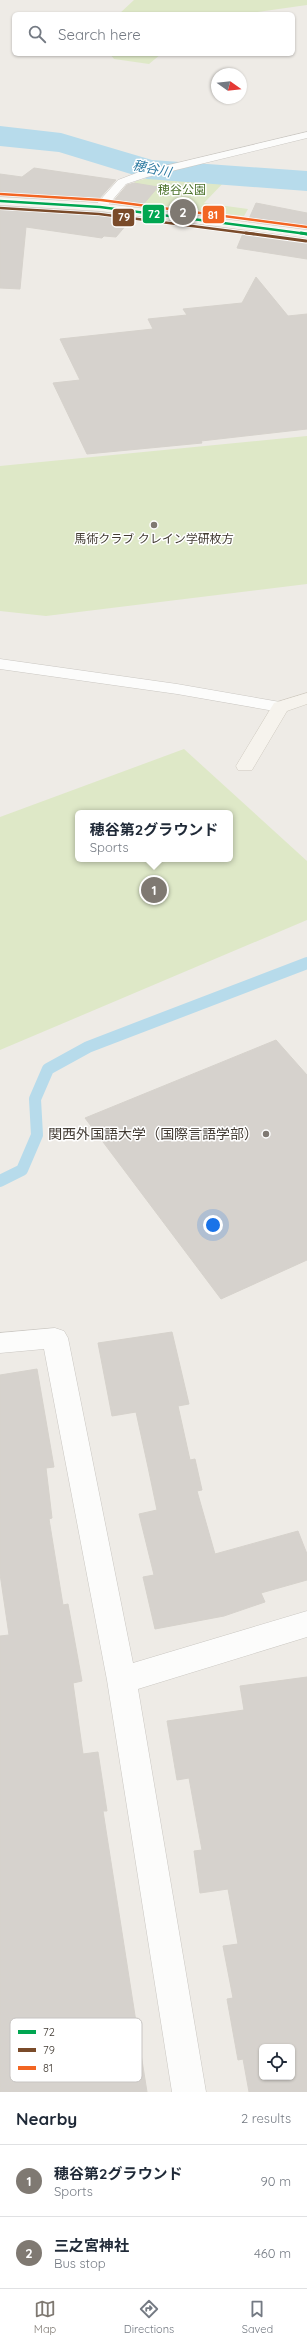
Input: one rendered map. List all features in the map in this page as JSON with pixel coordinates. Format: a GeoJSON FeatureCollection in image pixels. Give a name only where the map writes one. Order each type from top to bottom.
{"type":"FeatureCollection","features":[{"type":"Feature","properties":{"kind":"street"},"geometry":{"type":"LineString","coordinates":[[100,207],[122,182],[143,174],[304,137]]}},
{"type":"Feature","properties":{"kind":"street"},"geometry":{"type":"LineString","coordinates":[[0,201],[100,207],[307,234]]}},
{"type":"Feature","properties":{"kind":"street"},"geometry":{"type":"LineString","coordinates":[[0,664],[177,689],[280,707],[307,698]]}},
{"type":"Feature","properties":{"kind":"street"},"geometry":{"type":"LineString","coordinates":[[245,766],[280,707]]}},
{"type":"Feature","properties":{"kind":"street"},"geometry":{"type":"LineString","coordinates":[[0,1343],[55,1338],[122,1680],[189,2092]]}},
{"type":"Feature","properties":{"kind":"street"},"geometry":{"type":"LineString","coordinates":[[122,1680],[307,1624]]}},
{"type":"Feature","properties":{"kind":"green space"},"geometry":{"type":"Polygon","coordinates":[[[134,0],[307,0],[307,5],[258,12],[121,12],[134,0]]]}},
{"type":"Feature","properties":{"kind":"green space"},"geometry":{"type":"Polygon","coordinates":[[[112,56],[159,56],[149,64],[114,59],[112,56]]]}},
{"type":"Feature","properties":{"kind":"green space","name":"穂谷公園"},"geometry":{"type":"Polygon","coordinates":[[[181,171],[228,178],[204,203],[248,209],[244,216],[117,201],[136,181],[181,171]]]}},
{"type":"Feature","properties":{"kind":"green space","name":"馬術クラブ クレイン学研枚方"},"geometry":{"type":"Polygon","coordinates":[[[307,436],[307,584],[46,616],[0,611],[0,466],[307,436]]]}},
{"type":"Feature","properties":{"kind":"green space"},"geometry":{"type":"Polygon","coordinates":[[[184,749],[307,861],[307,920],[0,1050],[0,817],[184,749]]]}},
{"type":"Feature","properties":{"kind":"building"},"geometry":{"type":"Polygon","coordinates":[[[34,168],[116,180],[97,201],[0,196],[0,174],[22,177],[34,168]]]}},
{"type":"Feature","properties":{"kind":"building"},"geometry":{"type":"Polygon","coordinates":[[[134,183],[158,187],[141,207],[112,203],[127,185],[134,183]]]}},
{"type":"Feature","properties":{"kind":"building"},"geometry":{"type":"Polygon","coordinates":[[[256,203],[307,213],[307,228],[248,221],[256,203]]]}},
{"type":"Feature","properties":{"kind":"building"},"geometry":{"type":"Polygon","coordinates":[[[0,206],[100,212],[133,217],[116,237],[104,236],[102,238],[26,227],[20,289],[0,288],[0,206]]]}},
{"type":"Feature","properties":{"kind":"building"},"geometry":{"type":"Polygon","coordinates":[[[244,231],[307,239],[307,259],[237,248],[244,231]]]}},
{"type":"Feature","properties":{"kind":"building"},"geometry":{"type":"Polygon","coordinates":[[[256,277],[288,316],[307,314],[307,429],[201,441],[202,443],[87,454],[53,383],[80,380],[60,339],[153,329],[148,319],[187,315],[183,309],[242,303],[256,277]]]}},
{"type":"Feature","properties":{"kind":"building"},"geometry":{"type":"Polygon","coordinates":[[[276,1040],[307,1075],[307,1260],[221,1299],[85,1118],[276,1040]]]}},
{"type":"Feature","properties":{"kind":"building"},"geometry":{"type":"Polygon","coordinates":[[[172,1332],[189,1404],[178,1406],[190,1460],[195,1459],[202,1490],[197,1491],[215,1554],[298,1531],[307,1554],[307,1580],[261,1593],[265,1602],[224,1616],[155,1629],[143,1577],[154,1575],[139,1514],[157,1510],[136,1412],[112,1416],[98,1343],[172,1332]]]}},
{"type":"Feature","properties":{"kind":"building"},"geometry":{"type":"Polygon","coordinates":[[[37,1369],[54,1467],[46,1468],[52,1518],[49,1519],[63,1605],[68,1604],[82,1681],[73,1683],[83,1754],[98,1752],[107,1811],[103,1811],[135,2018],[10,2018],[10,2082],[142,2082],[142,2060],[147,2092],[0,2092],[0,1636],[9,1635],[0,1574],[0,1375],[37,1369]]]}},
{"type":"Feature","properties":{"kind":"building"},"geometry":{"type":"Polygon","coordinates":[[[307,1677],[307,2092],[249,2092],[243,2059],[238,2060],[227,1999],[233,1998],[223,1946],[238,1944],[228,1889],[200,1893],[194,1851],[202,1850],[189,1778],[177,1780],[167,1721],[244,1710],[240,1686],[307,1677]]]}},
{"type":"Feature","properties":{"kind":"waterway","name":"穂谷川"},"geometry":{"type":"LineString","coordinates":[[0,136],[61,143],[106,155],[147,169],[170,172],[307,181]]}},
{"type":"Feature","properties":{"kind":"waterway"},"geometry":{"type":"LineString","coordinates":[[0,1181],[22,1170],[37,1135],[35,1099],[48,1069],[88,1047],[307,963]]}},
{"type":"Feature","properties":{"kind":"transit line","name":"81"},"geometry":{"type":"LineString","coordinates":[[0,194],[101,200],[307,227]]}},
{"type":"Feature","properties":{"kind":"transit line","name":"72"},"geometry":{"type":"LineString","coordinates":[[0,201],[100,207],[307,234]]}},
{"type":"Feature","properties":{"kind":"transit line","name":"79"},"geometry":{"type":"LineString","coordinates":[[0,208],[99,214],[306,241]]}},
{"type":"Feature","properties":{"kind":"place","name":"三之宮神社"},"geometry":{"type":"Point","coordinates":[183,212]}},
{"type":"Feature","properties":{"kind":"place","name":"馬術クラブ クレイン学研枚方"},"geometry":{"type":"Point","coordinates":[154,525]}},
{"type":"Feature","properties":{"kind":"place","name":"穂谷第2グラウンド"},"geometry":{"type":"Point","coordinates":[154,890]}},
{"type":"Feature","properties":{"kind":"place","name":"関西外国語大学（国際言語学部）"},"geometry":{"type":"Point","coordinates":[266,1134]}}]}
